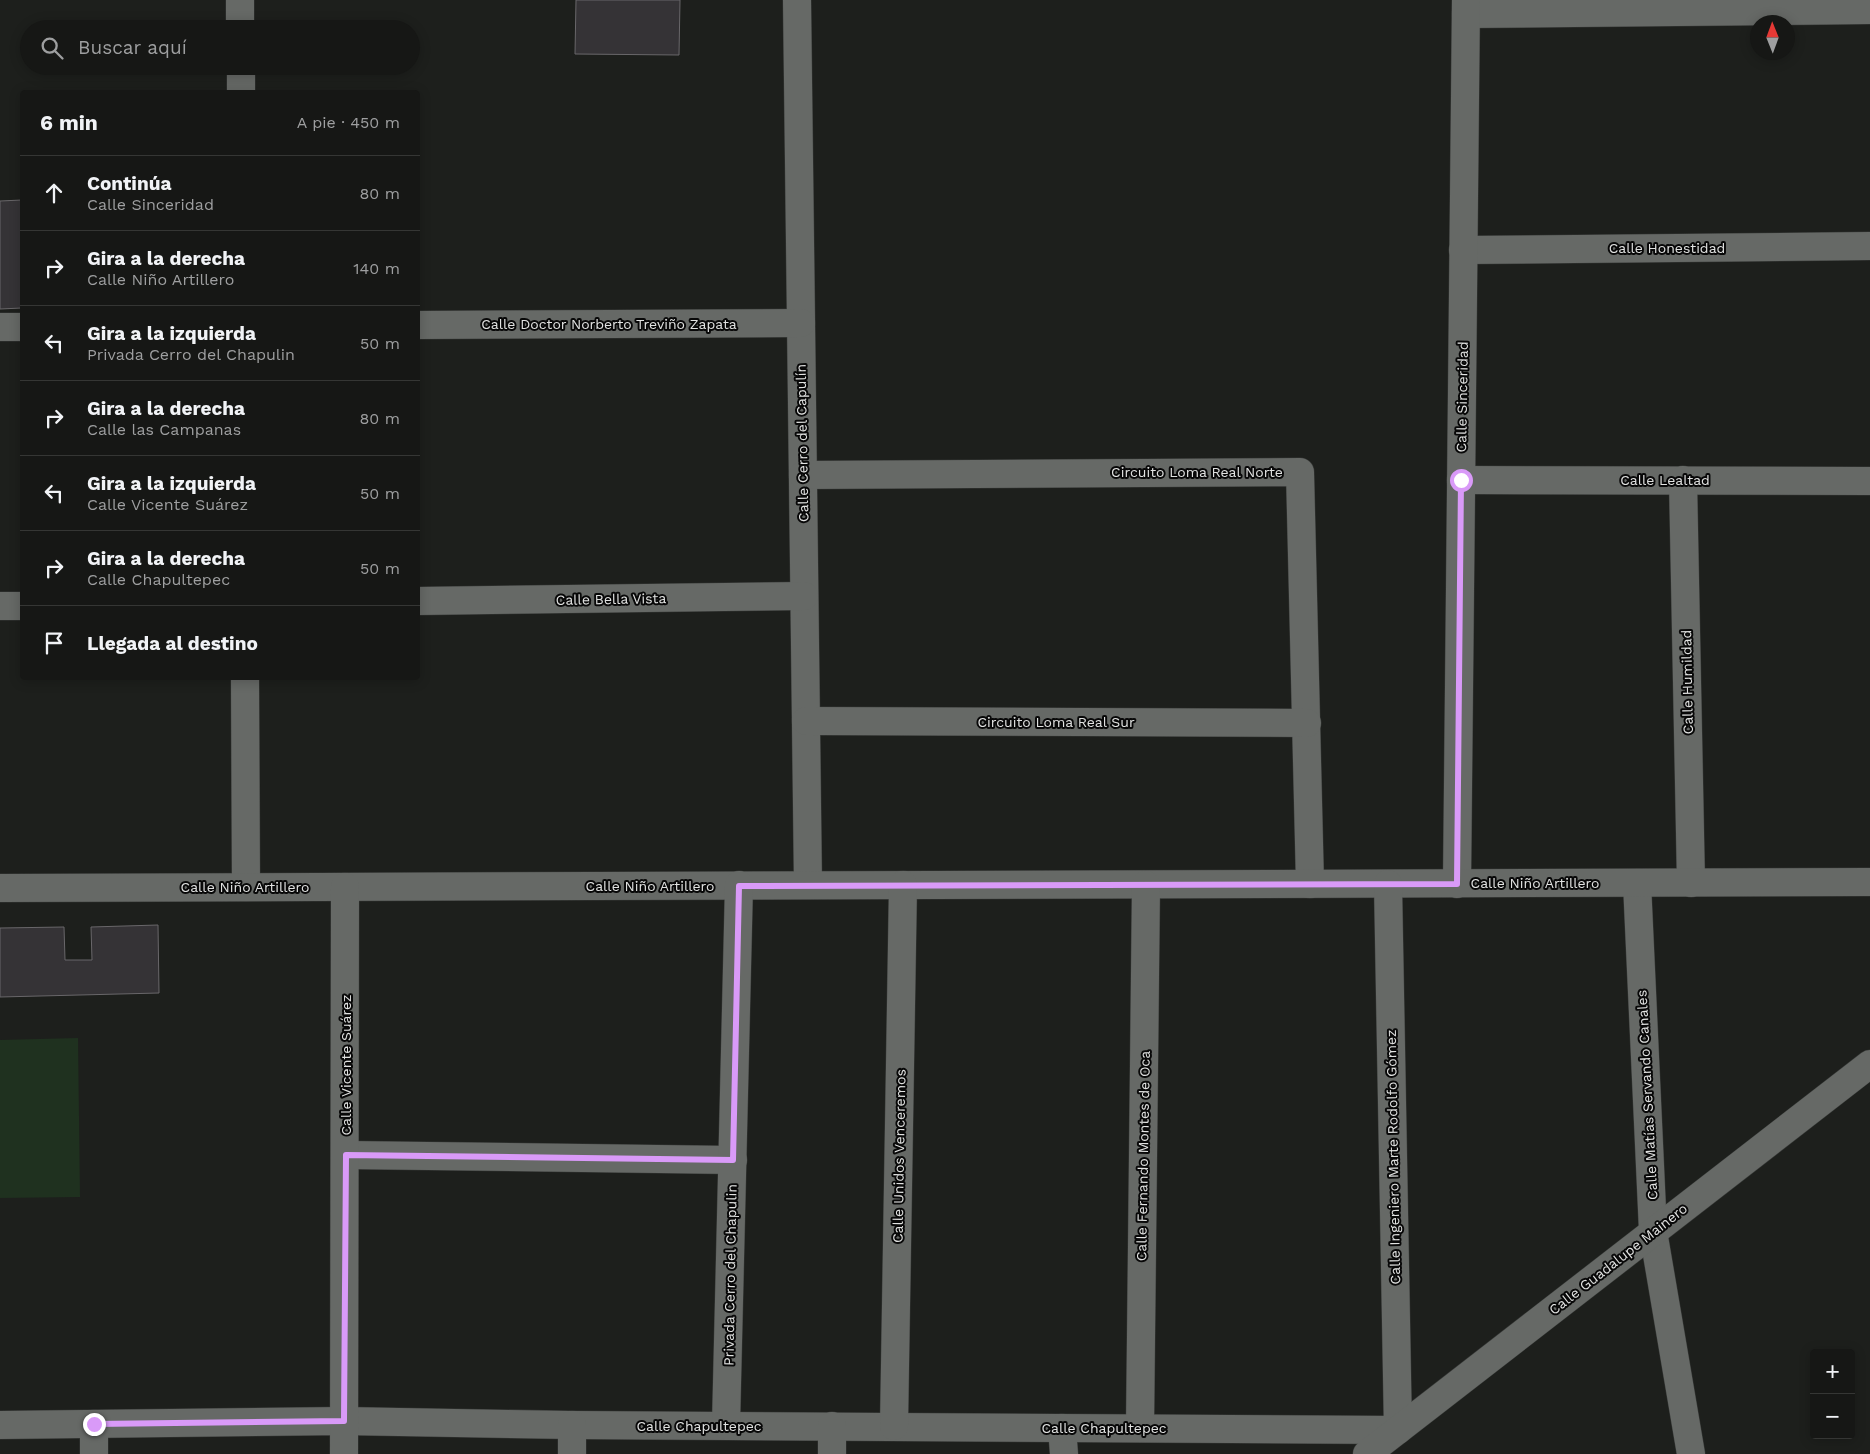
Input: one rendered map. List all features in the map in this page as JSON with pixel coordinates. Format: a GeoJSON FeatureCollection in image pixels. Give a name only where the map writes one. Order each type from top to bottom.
{"type":"FeatureCollection","features":[{"type":"Feature","properties":{"kind":"street"},"geometry":{"type":"LineString","coordinates":[[240,0],[240,20]]}},
{"type":"Feature","properties":{"kind":"street","name":"Calle Cerro del Capulín"},"geometry":{"type":"LineString","coordinates":[[797,0],[808,885]]}},
{"type":"Feature","properties":{"kind":"street"},"geometry":{"type":"LineString","coordinates":[[1466,7],[1870,10]]}},
{"type":"Feature","properties":{"kind":"street","name":"Calle Sinceridad"},"geometry":{"type":"LineString","coordinates":[[1457,884],[1466,7]]}},
{"type":"Feature","properties":{"kind":"street"},"geometry":{"type":"LineString","coordinates":[[241,75],[241,90]]}},
{"type":"Feature","properties":{"kind":"street","name":"Calle Honestidad"},"geometry":{"type":"LineString","coordinates":[[1463,250],[1870,246]]}},
{"type":"Feature","properties":{"kind":"street","name":"Calle Doctor Norberto Treviño Zapata"},"geometry":{"type":"LineString","coordinates":[[420,325],[801,323]]}},
{"type":"Feature","properties":{"kind":"street"},"geometry":{"type":"LineString","coordinates":[[0,327],[20,327]]}},
{"type":"Feature","properties":{"kind":"street","name":"Circuito Loma Real Norte"},"geometry":{"type":"LineString","coordinates":[[803,475],[1300,472],[1310,884]]}},
{"type":"Feature","properties":{"kind":"street","name":"Calle Lealtad"},"geometry":{"type":"LineString","coordinates":[[1461,480],[1870,481]]}},
{"type":"Feature","properties":{"kind":"street","name":"Calle Humildad"},"geometry":{"type":"LineString","coordinates":[[1683,480],[1691,883]]}},
{"type":"Feature","properties":{"kind":"street","name":"Calle Bella Vista"},"geometry":{"type":"LineString","coordinates":[[420,601],[804,596]]}},
{"type":"Feature","properties":{"kind":"street"},"geometry":{"type":"LineString","coordinates":[[0,606],[20,606]]}},
{"type":"Feature","properties":{"kind":"street"},"geometry":{"type":"LineString","coordinates":[[245,680],[246,887]]}},
{"type":"Feature","properties":{"kind":"street","name":"Circuito Loma Real Sur"},"geometry":{"type":"LineString","coordinates":[[806,721],[1306,723]]}},
{"type":"Feature","properties":{"kind":"street","name":"Calle Niño Artillero"},"geometry":{"type":"LineString","coordinates":[[0,888],[1870,882]]}},
{"type":"Feature","properties":{"kind":"street","name":"Calle Matías Servando Canales"},"geometry":{"type":"LineString","coordinates":[[1637,883],[1653,1231],[1690,1454]]}},
{"type":"Feature","properties":{"kind":"street","name":"Calle Fernando Montes de Oca"},"geometry":{"type":"LineString","coordinates":[[1140,1428],[1146,884]]}},
{"type":"Feature","properties":{"kind":"street","name":"Calle Ingeniero Marte Rodolfo Gómez"},"geometry":{"type":"LineString","coordinates":[[1388,884],[1398,1430]]}},
{"type":"Feature","properties":{"kind":"street","name":"Calle Unidos Venceremos"},"geometry":{"type":"LineString","coordinates":[[894,1426],[902,885]]}},
{"type":"Feature","properties":{"kind":"street","name":"Privada Cerro del Chapulin"},"geometry":{"type":"LineString","coordinates":[[726,1425],[739,886]]}},
{"type":"Feature","properties":{"kind":"street","name":"Calle Vicente Suárez"},"geometry":{"type":"LineString","coordinates":[[344,1454],[345,887]]}},
{"type":"Feature","properties":{"kind":"street","name":"Calle Guadalupe Mainero"},"geometry":{"type":"LineString","coordinates":[[1367,1454],[1870,1064]]}},
{"type":"Feature","properties":{"kind":"street"},"geometry":{"type":"LineString","coordinates":[[346,1155],[733,1160]]}},
{"type":"Feature","properties":{"kind":"street","name":"Calle Chapultepec"},"geometry":{"type":"LineString","coordinates":[[0,1425],[344,1421],[572,1425],[894,1426],[1063,1441],[1140,1428],[1398,1430]]}},
{"type":"Feature","properties":{"kind":"street"},"geometry":{"type":"LineString","coordinates":[[94,1424],[94,1454]]}},
{"type":"Feature","properties":{"kind":"street"},"geometry":{"type":"LineString","coordinates":[[572,1425],[572,1454]]}},
{"type":"Feature","properties":{"kind":"street"},"geometry":{"type":"LineString","coordinates":[[832,1426],[832,1454]]}},
{"type":"Feature","properties":{"kind":"green space"},"geometry":{"type":"Polygon","coordinates":[[[78,1038],[80,1197],[0,1198],[0,1040],[78,1038]]]}},
{"type":"Feature","properties":{"kind":"building"},"geometry":{"type":"Polygon","coordinates":[[[576,0],[680,0],[679,55],[575,54],[576,0]]]}},
{"type":"Feature","properties":{"kind":"building"},"geometry":{"type":"Polygon","coordinates":[[[20,200],[20,308],[0,309],[0,201],[20,200]]]}},
{"type":"Feature","properties":{"kind":"building"},"geometry":{"type":"Polygon","coordinates":[[[158,925],[159,993],[0,997],[0,928],[64,927],[65,960],[92,960],[91,927],[158,925]]]}},
{"type":"Feature","properties":{"kind":"route"},"geometry":{"type":"LineString","coordinates":[[94,1424],[344,1421],[346,1155],[733,1160],[739,886],[1457,884],[1461,480]]}}]}
